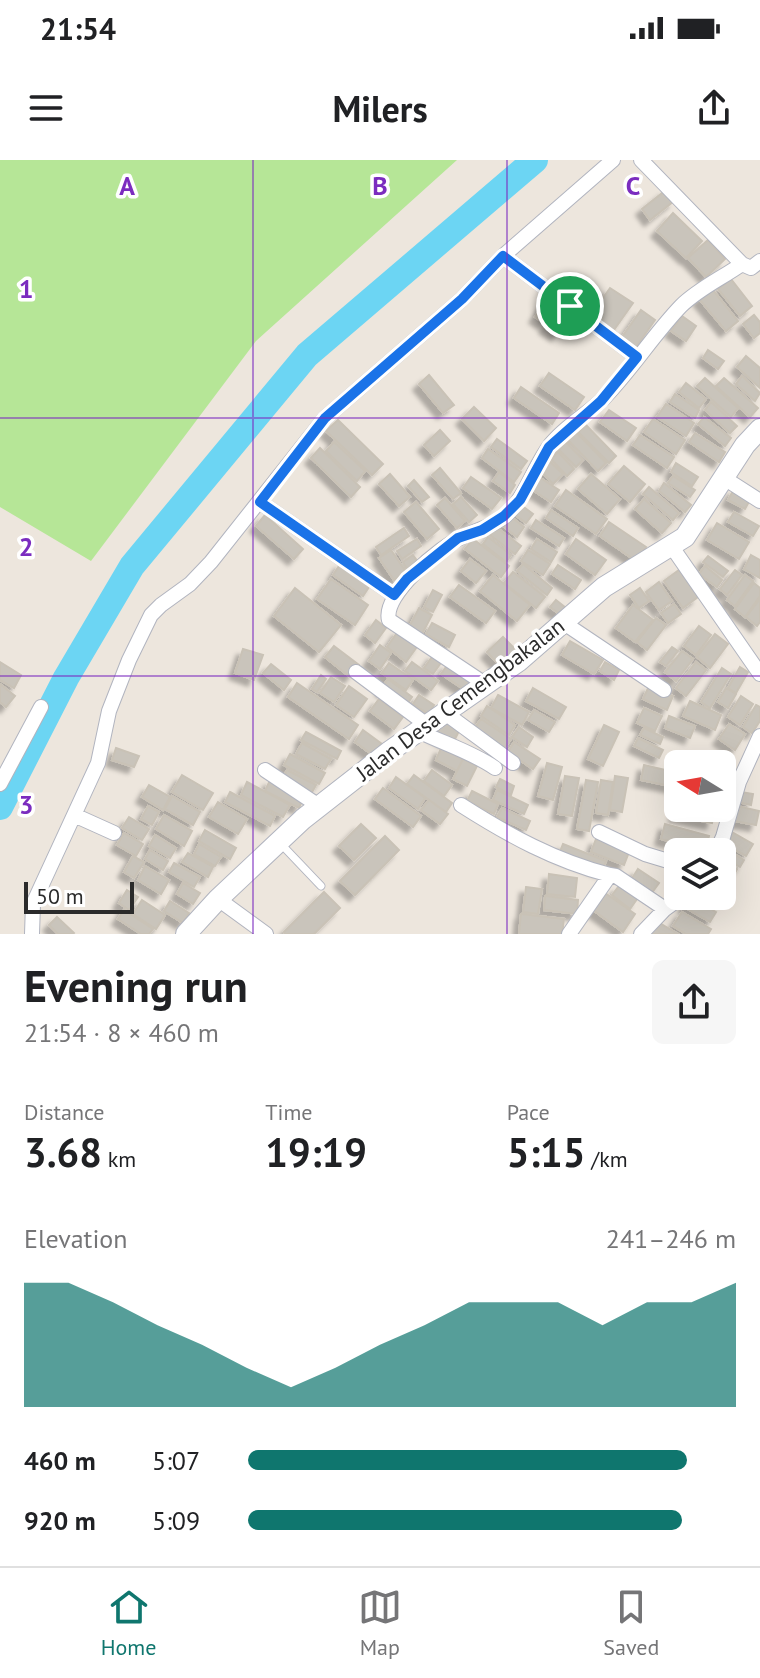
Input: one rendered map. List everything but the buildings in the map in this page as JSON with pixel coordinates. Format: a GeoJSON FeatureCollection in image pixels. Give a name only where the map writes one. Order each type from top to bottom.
{"type":"FeatureCollection","features":[{"type":"Feature","properties":{"kind":"street"},"geometry":{"type":"LineString","coordinates":[[32,934],[33,904],[98,763],[109,711],[144,626],[161,605],[182,592],[201,573],[325,418],[462,299],[503,256],[613,160]]}},
{"type":"Feature","properties":{"kind":"street"},"geometry":{"type":"LineString","coordinates":[[641,160],[742,264],[751,268],[760,261]]}},
{"type":"Feature","properties":{"kind":"street"},"geometry":{"type":"LineString","coordinates":[[503,256],[637,357]]}},
{"type":"Feature","properties":{"kind":"street"},"geometry":{"type":"LineString","coordinates":[[485,684],[389,620],[388,609],[394,595],[407,579],[458,538],[482,530],[504,516],[520,500],[549,447],[601,401],[691,298],[742,264]]}},
{"type":"Feature","properties":{"kind":"street","name":"Jalan Desa Cemengbakalan"},"geometry":{"type":"LineString","coordinates":[[186,934],[218,899],[319,806],[519,661],[604,587],[672,547],[691,530],[745,445],[760,429]]}},
{"type":"Feature","properties":{"kind":"street"},"geometry":{"type":"LineString","coordinates":[[724,478],[760,501]]}},
{"type":"Feature","properties":{"kind":"street"},"geometry":{"type":"LineString","coordinates":[[260,502],[394,595]]}},
{"type":"Feature","properties":{"kind":"street"},"geometry":{"type":"LineString","coordinates":[[672,547],[760,674]]}},
{"type":"Feature","properties":{"kind":"street"},"geometry":{"type":"LineString","coordinates":[[564,623],[664,690]]}},
{"type":"Feature","properties":{"kind":"street"},"geometry":{"type":"LineString","coordinates":[[356,672],[430,723],[460,751],[473,753],[495,768]]}},
{"type":"Feature","properties":{"kind":"street"},"geometry":{"type":"LineString","coordinates":[[0,784],[41,707]]}},
{"type":"Feature","properties":{"kind":"street"},"geometry":{"type":"LineString","coordinates":[[430,723],[513,763]]}},
{"type":"Feature","properties":{"kind":"street"},"geometry":{"type":"LineString","coordinates":[[723,838],[739,782],[760,736]]}},
{"type":"Feature","properties":{"kind":"street"},"geometry":{"type":"LineString","coordinates":[[265,770],[319,806]]}},
{"type":"Feature","properties":{"kind":"street"},"geometry":{"type":"LineString","coordinates":[[461,805],[518,841],[570,863],[616,876],[664,908]]}},
{"type":"Feature","properties":{"kind":"street"},"geometry":{"type":"LineString","coordinates":[[74,815],[114,833]]}},
{"type":"Feature","properties":{"kind":"street"},"geometry":{"type":"LineString","coordinates":[[599,832],[664,860]]}},
{"type":"Feature","properties":{"kind":"street"},"geometry":{"type":"LineString","coordinates":[[569,934],[610,875]]}},
{"type":"Feature","properties":{"kind":"street"},"geometry":{"type":"LineString","coordinates":[[218,899],[266,934]]}},
{"type":"Feature","properties":{"kind":"street"},"geometry":{"type":"LineString","coordinates":[[641,934],[664,910]]}},
{"type":"Feature","properties":{"kind":"lane"},"geometry":{"type":"LineString","coordinates":[[279,841],[321,886]]}},
{"type":"Feature","properties":{"kind":"green space"},"geometry":{"type":"Polygon","coordinates":[[[0,160],[457,160],[256,341],[91,561],[0,507],[0,160]]]}},
{"type":"Feature","properties":{"kind":"waterway"},"geometry":{"type":"LineString","coordinates":[[0,807],[66,678],[132,566],[307,355],[535,160]]}},
{"type":"Feature","properties":{"kind":"route"},"geometry":{"type":"LineString","coordinates":[[503,256],[570,306],[637,357],[601,401],[562,432],[549,447],[520,500],[500,520],[476,533],[458,538],[407,579],[394,595],[260,502],[325,418],[462,299],[503,256]]}}]}
